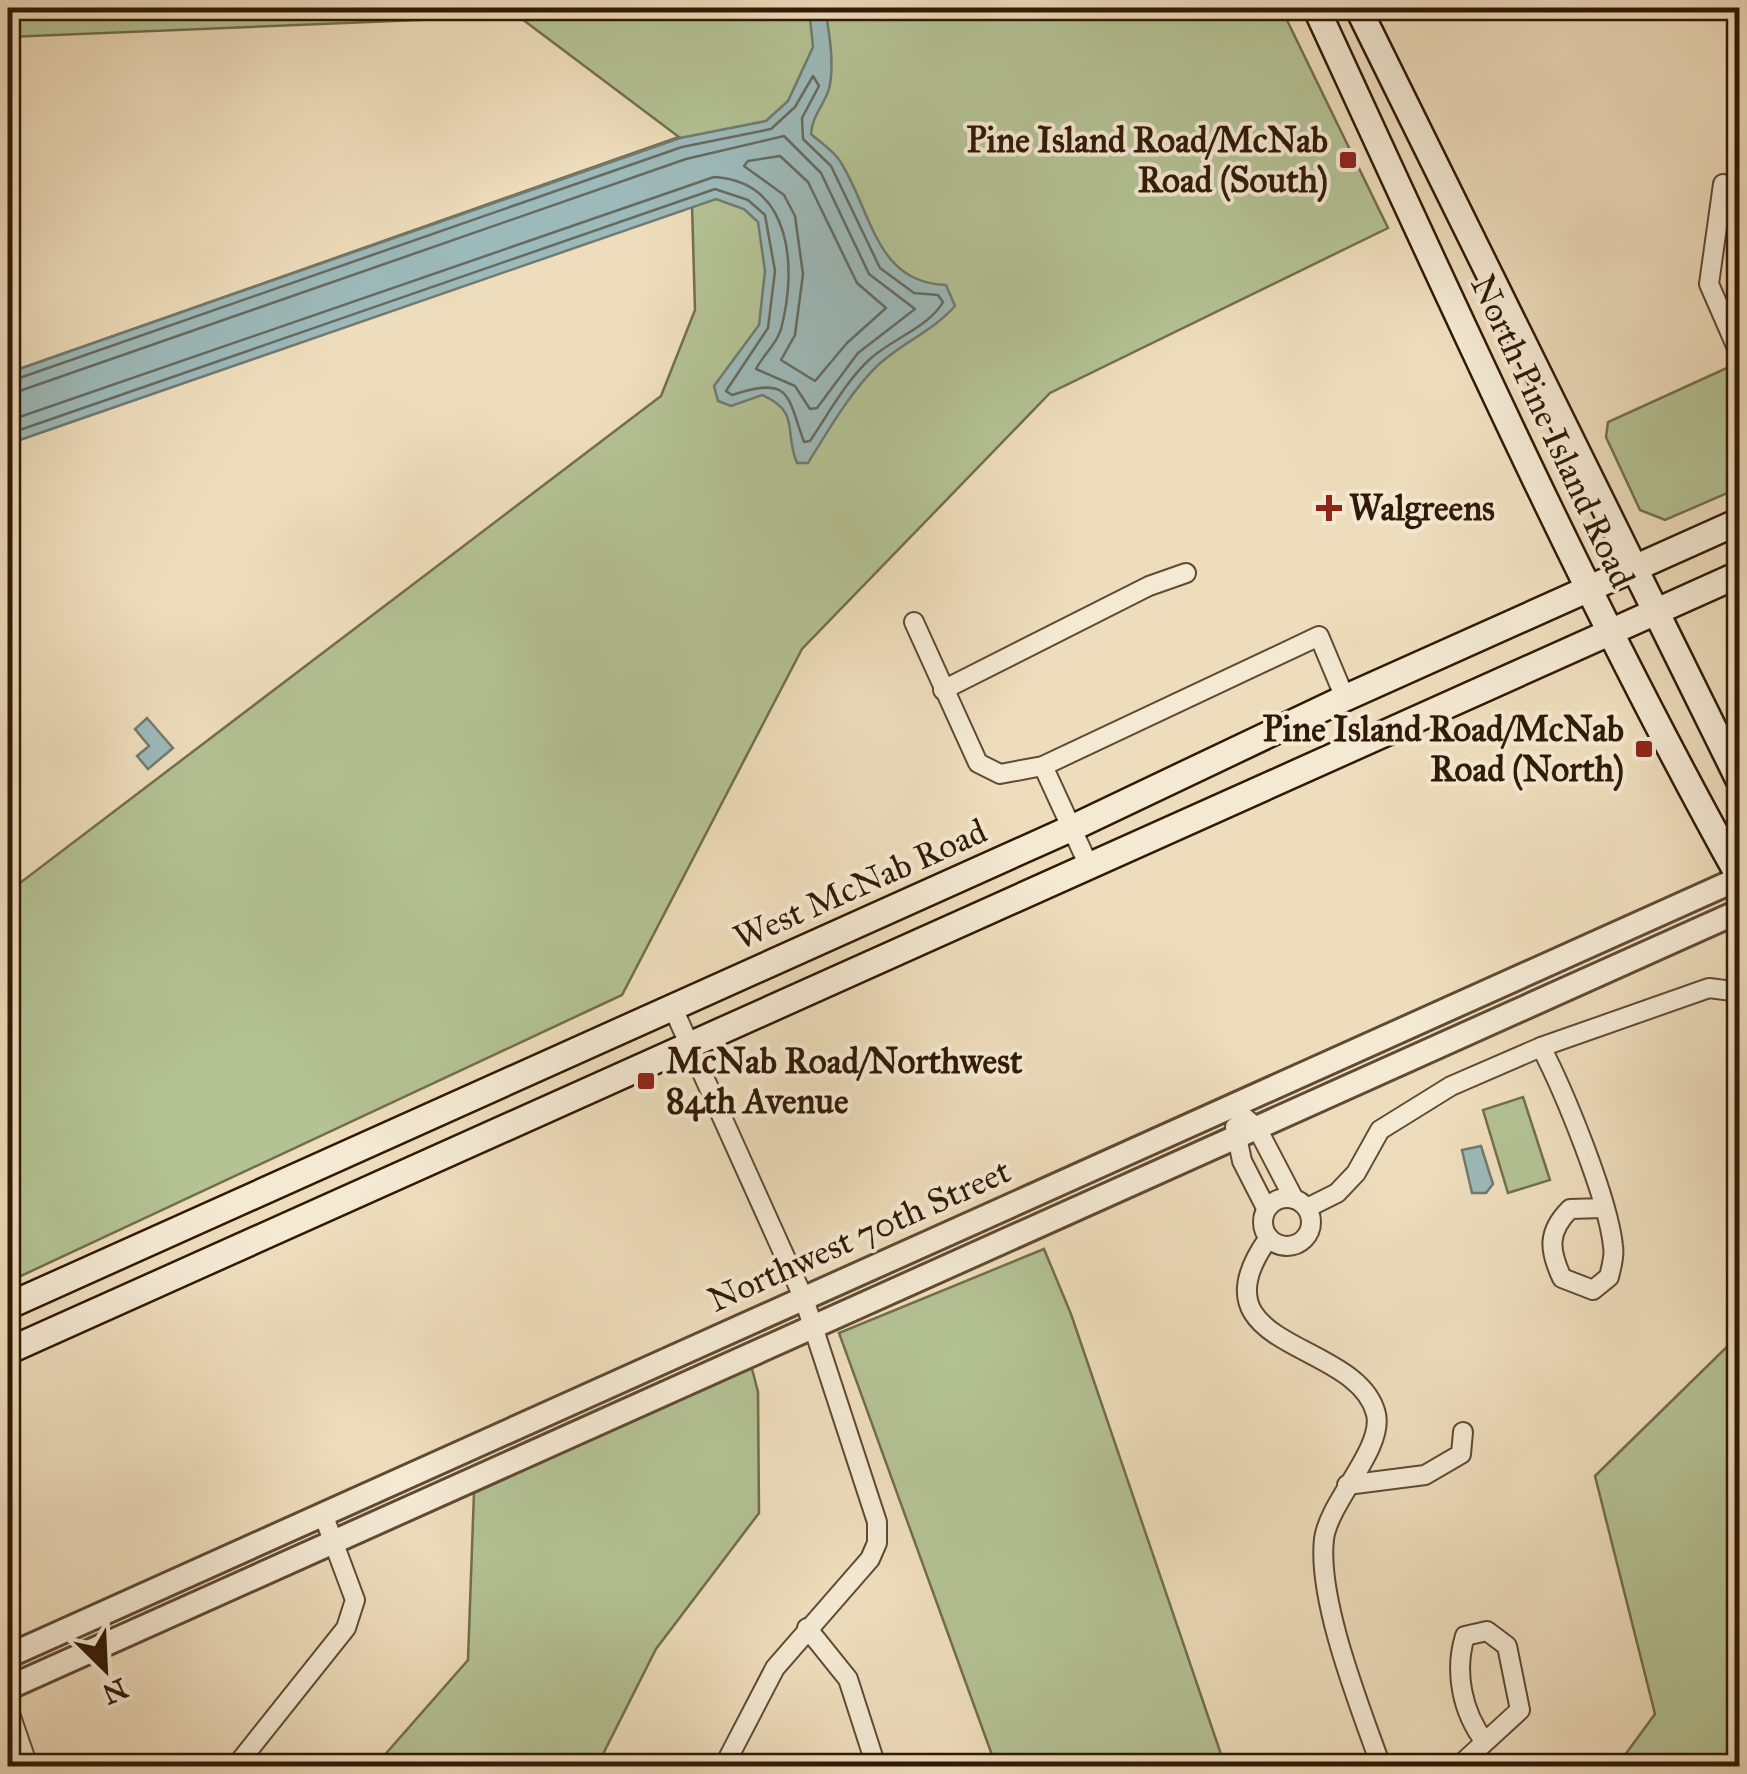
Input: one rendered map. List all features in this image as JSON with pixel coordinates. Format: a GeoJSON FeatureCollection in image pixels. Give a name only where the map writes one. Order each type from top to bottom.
{"type":"FeatureCollection","features":[{"type":"Feature","properties":{"kind":"main road","name":"North Pine Island Road"},"geometry":{"type":"LineString","coordinates":[[1316,8],[1588,588],[1740,878]]}},
{"type":"Feature","properties":{"kind":"main road","name":"North Pine Island Road"},"geometry":{"type":"LineString","coordinates":[[1358,8],[1740,782]]}},
{"type":"Feature","properties":{"kind":"main road","name":"West McNab Road"},"geometry":{"type":"LineString","coordinates":[[8,1306],[1072,828],[1345,698],[1740,521]]}},
{"type":"Feature","properties":{"kind":"main road"},"geometry":{"type":"LineString","coordinates":[[8,1351],[689,1042],[1740,574]]}},
{"type":"Feature","properties":{"kind":"street"},"geometry":{"type":"LineString","coordinates":[[1723,184],[1709,284],[1740,355]]}},
{"type":"Feature","properties":{"kind":"street"},"geometry":{"type":"LineString","coordinates":[[944,690],[1148,586],[1186,573]]}},
{"type":"Feature","properties":{"kind":"street"},"geometry":{"type":"LineString","coordinates":[[914,622],[978,763],[1000,774],[1043,766],[1318,636],[1345,698]]}},
{"type":"Feature","properties":{"kind":"street"},"geometry":{"type":"LineString","coordinates":[[1043,766],[1089,866]]}},
{"type":"Feature","properties":{"kind":"street","name":"Northwest 70th Street"},"geometry":{"type":"LineString","coordinates":[[8,1656],[1740,878]]}},
{"type":"Feature","properties":{"kind":"street","name":"Northwest 70th Street"},"geometry":{"type":"LineString","coordinates":[[8,1688],[1740,911]]}},
{"type":"Feature","properties":{"kind":"street"},"geometry":{"type":"LineString","coordinates":[[1607,938],[1620,964]]}},
{"type":"Feature","properties":{"kind":"street"},"geometry":{"type":"LineString","coordinates":[[1502,986],[1514,1012]]}},
{"type":"Feature","properties":{"kind":"street"},"geometry":{"type":"LineString","coordinates":[[1232,1107],[1301,1204],[1310,1230],[1299,1243],[1283,1247],[1268,1239],[1262,1223],[1266,1208],[1279,1199],[1301,1204],[1338,1193],[1356,1172],[1380,1130],[1409,1109],[1541,1047],[1709,988],[1740,992]]}},
{"type":"Feature","properties":{"kind":"street"},"geometry":{"type":"LineString","coordinates":[[672,1006],[804,1299],[877,1522],[877,1543],[870,1559],[776,1668],[724,1766]]}},
{"type":"Feature","properties":{"kind":"street"},"geometry":{"type":"LineString","coordinates":[[1541,1047],[1557,1078],[1603,1208],[1614,1248],[1609,1277],[1592,1290],[1562,1278],[1550,1251],[1554,1224],[1570,1209],[1603,1208]]}},
{"type":"Feature","properties":{"kind":"street"},"geometry":{"type":"LineString","coordinates":[[1247,1133],[1242,1161],[1266,1208]]}},
{"type":"Feature","properties":{"kind":"street"},"geometry":{"type":"LineString","coordinates":[[1065,1181],[1077,1208]]}},
{"type":"Feature","properties":{"kind":"street"},"geometry":{"type":"LineString","coordinates":[[1268,1239],[1248,1271],[1246,1290],[1253,1312],[1278,1336],[1368,1396],[1377,1417],[1374,1437],[1328,1520],[1324,1561],[1351,1680],[1381,1766]]}},
{"type":"Feature","properties":{"kind":"street"},"geometry":{"type":"LineString","coordinates":[[1348,1485],[1425,1475],[1461,1454],[1463,1432]]}},
{"type":"Feature","properties":{"kind":"street"},"geometry":{"type":"LineString","coordinates":[[236,1766],[346,1628],[355,1600],[323,1514]]}},
{"type":"Feature","properties":{"kind":"street"},"geometry":{"type":"LineString","coordinates":[[807,1628],[848,1678],[876,1766]]}},
{"type":"Feature","properties":{"kind":"street"},"geometry":{"type":"LineString","coordinates":[[1459,1766],[1520,1710],[1507,1646],[1487,1631],[1464,1636],[1457,1662],[1471,1724],[1485,1742]]}},
{"type":"Feature","properties":{"kind":"street"},"geometry":{"type":"LineString","coordinates":[[8,1708],[28,1766]]}},
{"type":"Feature","properties":{"kind":"green space"},"geometry":{"type":"Polygon","coordinates":[[[8,8],[1281,8],[1388,228],[1050,393],[802,649],[622,995],[8,1282],[8,892],[661,396],[695,310],[692,205],[8,444],[8,373],[679,137],[518,16],[8,37],[8,8]]]}},
{"type":"Feature","properties":{"kind":"green space"},"geometry":{"type":"Polygon","coordinates":[[[1729,367],[1739,373],[1739,488],[1665,520],[1640,510],[1606,437],[1608,422],[1729,367]]]}},
{"type":"Feature","properties":{"kind":"green space"},"geometry":{"type":"Polygon","coordinates":[[[1523,1097],[1550,1180],[1508,1193],[1483,1110],[1523,1097]]]}},
{"type":"Feature","properties":{"kind":"green space"},"geometry":{"type":"Polygon","coordinates":[[[1044,1249],[1071,1314],[1225,1766],[996,1766],[839,1333],[1044,1249]]]}},
{"type":"Feature","properties":{"kind":"green space"},"geometry":{"type":"Polygon","coordinates":[[[1739,1335],[1739,1766],[1619,1763],[1655,1714],[1595,1476],[1739,1335]]]}},
{"type":"Feature","properties":{"kind":"green space"},"geometry":{"type":"Polygon","coordinates":[[[751,1365],[758,1392],[759,1513],[656,1649],[597,1766],[375,1766],[468,1660],[474,1492],[751,1365]]]}},
{"type":"Feature","properties":{"kind":"water"},"geometry":{"type":"Polygon","coordinates":[[[809,8],[825,8],[831,59],[829,89],[811,134],[840,161],[890,258],[904,272],[922,281],[946,285],[955,306],[876,367],[848,401],[808,463],[797,463],[787,416],[774,402],[762,395],[731,406],[718,401],[714,386],[759,325],[765,271],[758,222],[744,209],[716,199],[8,444],[8,373],[680,138],[766,121],[788,101],[813,47],[809,8]]]}},
{"type":"Feature","properties":{"kind":"water"},"geometry":{"type":"Polygon","coordinates":[[[147,718],[173,748],[148,769],[137,756],[149,746],[135,729],[147,718]]]}},
{"type":"Feature","properties":{"kind":"water"},"geometry":{"type":"Polygon","coordinates":[[[1481,1146],[1493,1184],[1486,1193],[1472,1193],[1462,1150],[1481,1146]]]}},
{"type":"Feature","properties":{"kind":"place","name":"Pine Island Road/McNab Road (South)"},"geometry":{"type":"Point","coordinates":[1348,160]}},
{"type":"Feature","properties":{"kind":"place","name":"Walgreens"},"geometry":{"type":"Point","coordinates":[1329,508]}},
{"type":"Feature","properties":{"kind":"place","name":"Pine Island Road/McNab Road (North)"},"geometry":{"type":"Point","coordinates":[1644,749]}},
{"type":"Feature","properties":{"kind":"place","name":"McNab Road/Northwest 84th Avenue"},"geometry":{"type":"Point","coordinates":[646,1081]}}]}
